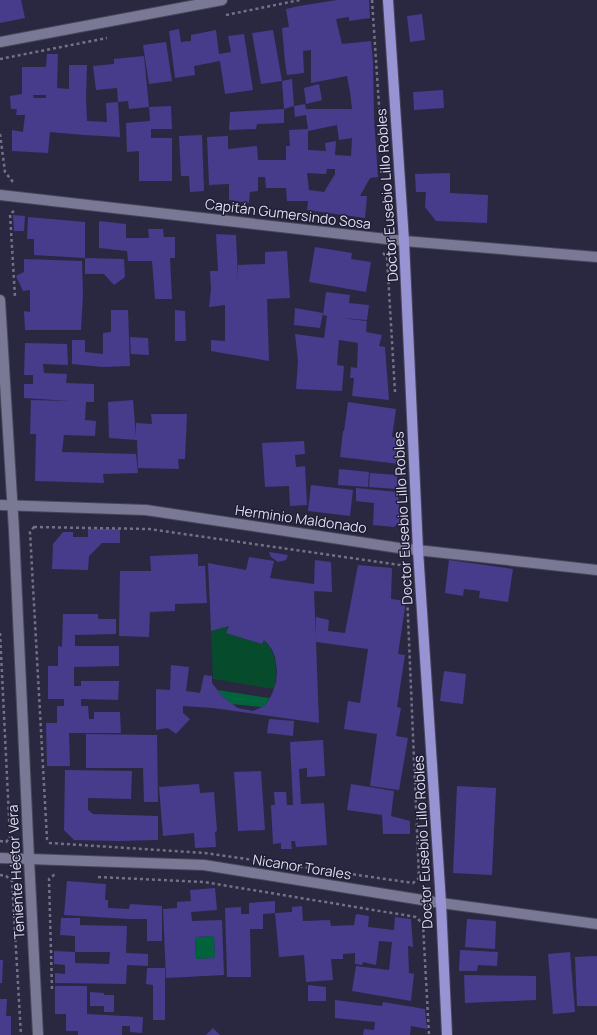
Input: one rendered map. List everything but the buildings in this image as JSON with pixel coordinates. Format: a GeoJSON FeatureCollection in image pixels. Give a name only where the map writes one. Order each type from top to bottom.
{"type":"FeatureCollection","features":[{"type":"Feature","properties":{"kind":"main road","name":"Doctor Eusebio Lillo Robles"},"geometry":{"type":"LineString","coordinates":[[388,0],[404,241],[418,550],[441,903],[447,1035]]}},
{"type":"Feature","properties":{"kind":"street"},"geometry":{"type":"LineString","coordinates":[[0,42],[222,0]]}},
{"type":"Feature","properties":{"kind":"street","name":"Capitán Gumersindo Sosa"},"geometry":{"type":"LineString","coordinates":[[0,195],[404,241],[597,257]]}},
{"type":"Feature","properties":{"kind":"street","name":"Teniente Héctor Vera"},"geometry":{"type":"LineString","coordinates":[[0,300],[12,506],[38,1035]]}},
{"type":"Feature","properties":{"kind":"street","name":"Herminio Maldonado"},"geometry":{"type":"LineString","coordinates":[[0,505],[146,510],[399,548],[597,570]]}},
{"type":"Feature","properties":{"kind":"street","name":"Nicanor Torales"},"geometry":{"type":"LineString","coordinates":[[0,858],[204,865],[441,903],[597,924]]}},
{"type":"Feature","properties":{"kind":"path"},"geometry":{"type":"LineString","coordinates":[[372,0],[382,150]]}},
{"type":"Feature","properties":{"kind":"path"},"geometry":{"type":"LineString","coordinates":[[0,134],[4,172],[12,182],[20,183]]}},
{"type":"Feature","properties":{"kind":"path"},"geometry":{"type":"LineString","coordinates":[[15,300],[9,214],[13,211],[20,212]]}},
{"type":"Feature","properties":{"kind":"path"},"geometry":{"type":"LineString","coordinates":[[383,253],[387,257],[395,395]]}},
{"type":"Feature","properties":{"kind":"path"},"geometry":{"type":"LineString","coordinates":[[33,522],[34,527],[30,532],[45,839],[50,843],[205,853],[412,883],[419,878],[406,570],[400,565],[149,529],[34,527]]}},
{"type":"Feature","properties":{"kind":"path"},"geometry":{"type":"LineString","coordinates":[[0,634],[12,838],[6,842],[0,841]]}},
{"type":"Feature","properties":{"kind":"path"},"geometry":{"type":"LineString","coordinates":[[0,875],[6,876],[12,881],[21,1035]]}},
{"type":"Feature","properties":{"kind":"path"},"geometry":{"type":"LineString","coordinates":[[52,996],[47,880],[54,875],[62,876]]}},
{"type":"Feature","properties":{"kind":"path"},"geometry":{"type":"LineString","coordinates":[[93,877],[204,882],[416,917],[423,924],[429,1035]]}},
{"type":"Feature","properties":{"kind":"shaded area"},"geometry":{"type":"Polygon","coordinates":[[[229,626],[226,633],[262,644],[264,640],[268,645],[274,657],[276,669],[274,689],[213,679],[211,631],[229,626]]]}},
{"type":"Feature","properties":{"kind":"shaded area"},"geometry":{"type":"Polygon","coordinates":[[[217,690],[269,698],[266,704],[262,707],[232,704],[217,690]]]}},
{"type":"Feature","properties":{"kind":"shaded area"},"geometry":{"type":"Polygon","coordinates":[[[214,936],[215,958],[196,959],[195,937],[214,936]]]}}]}
